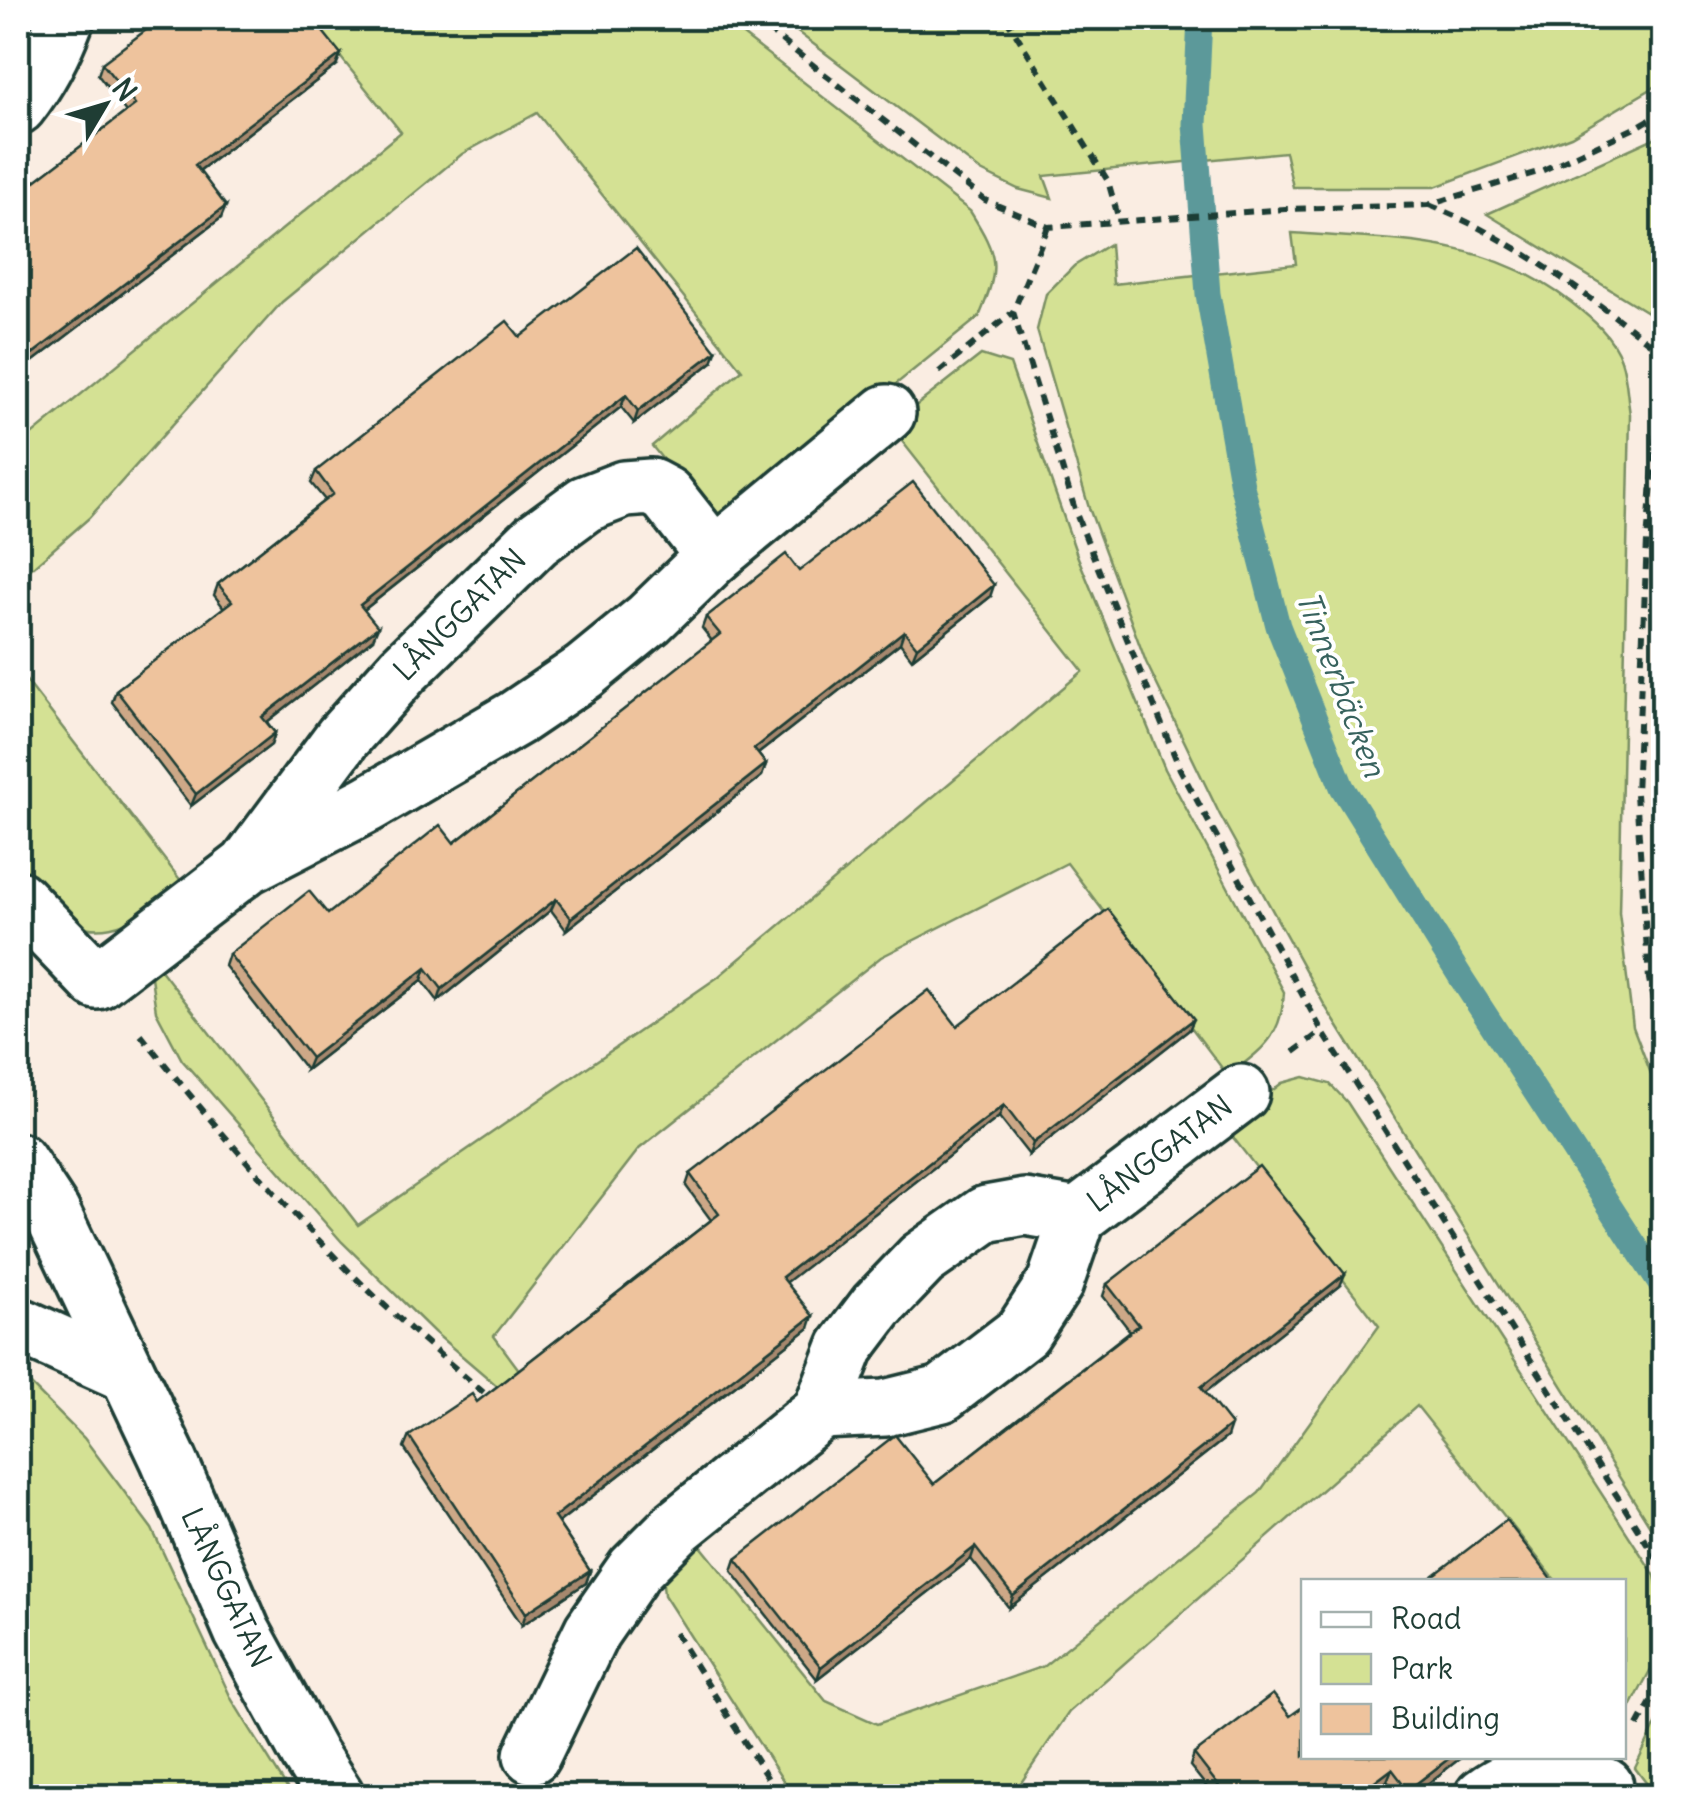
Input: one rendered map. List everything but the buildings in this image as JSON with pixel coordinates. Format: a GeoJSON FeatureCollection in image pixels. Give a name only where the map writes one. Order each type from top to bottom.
{"type":"FeatureCollection","features":[{"type":"Feature","properties":{"kind":"street"},"geometry":{"type":"LineString","coordinates":[[18,106],[40,74],[66,18]]}},
{"type":"Feature","properties":{"kind":"street","name":"LÅNGGATAN"},"geometry":{"type":"LineString","coordinates":[[96,981],[247,866],[368,804],[516,718],[584,672],[650,619],[714,556],[887,413]]}},
{"type":"Feature","properties":{"kind":"street","name":"LÅNGGATAN"},"geometry":{"type":"LineString","coordinates":[[247,866],[344,737],[403,670],[536,540],[585,504],[624,489],[651,487],[666,495],[714,556]]}},
{"type":"Feature","properties":{"kind":"street"},"geometry":{"type":"LineString","coordinates":[[18,898],[96,981]]}},
{"type":"Feature","properties":{"kind":"street","name":"LÅNGGATAN"},"geometry":{"type":"LineString","coordinates":[[820,1411],[885,1408],[942,1394],[1023,1332],[1055,1283],[1078,1216],[1241,1093]]}},
{"type":"Feature","properties":{"kind":"street","name":"LÅNGGATAN"},"geometry":{"type":"LineString","coordinates":[[18,1161],[52,1212],[168,1458],[242,1632],[336,1796]]}},
{"type":"Feature","properties":{"kind":"street","name":"LÅNGGATAN"},"geometry":{"type":"LineString","coordinates":[[532,1755],[592,1631],[635,1569],[678,1526],[820,1411],[846,1347],[877,1306],[922,1259],[986,1214],[1025,1207],[1078,1216]]}},
{"type":"Feature","properties":{"kind":"street"},"geometry":{"type":"LineString","coordinates":[[18,1325],[127,1374]]}},
{"type":"Feature","properties":{"kind":"street"},"geometry":{"type":"LineString","coordinates":[[1483,1796],[1498,1784],[1530,1772],[1562,1771],[1604,1786],[1599,1796]]}},
{"type":"Feature","properties":{"kind":"path"},"geometry":{"type":"LineString","coordinates":[[752,18],[985,200],[1048,228],[1285,208],[1428,205],[1541,171],[1637,127],[1664,110]]}},
{"type":"Feature","properties":{"kind":"path"},"geometry":{"type":"LineString","coordinates":[[1006,18],[1108,181],[1119,220]]}},
{"type":"Feature","properties":{"kind":"path"},"geometry":{"type":"LineString","coordinates":[[1428,205],[1466,220],[1559,273],[1663,350],[1647,541],[1636,794],[1649,979],[1664,1061]]}},
{"type":"Feature","properties":{"kind":"path"},"geometry":{"type":"LineString","coordinates":[[887,413],[1013,312],[1048,228]]}},
{"type":"Feature","properties":{"kind":"path"},"geometry":{"type":"LineString","coordinates":[[1013,312],[1077,516],[1180,768],[1322,1031],[1664,1570]]}},
{"type":"Feature","properties":{"kind":"path"},"geometry":{"type":"LineString","coordinates":[[96,981],[211,1122],[334,1256],[504,1410]]}},
{"type":"Feature","properties":{"kind":"path"},"geometry":{"type":"LineString","coordinates":[[635,1569],[779,1796]]}},
{"type":"Feature","properties":{"kind":"path"},"geometry":{"type":"LineString","coordinates":[[1632,1737],[1664,1678]]}},
{"type":"Feature","properties":{"kind":"green space"},"geometry":{"type":"Polygon","coordinates":[[[309,18],[721,18],[970,211],[987,240],[993,262],[991,286],[979,317],[718,528],[652,446],[742,370],[537,113],[462,154],[282,302],[89,518],[18,580],[18,446],[401,132],[309,18]]]}},
{"type":"Feature","properties":{"kind":"green space"},"geometry":{"type":"Polygon","coordinates":[[[779,18],[1663,18],[1663,82],[1571,136],[1435,187],[1293,187],[1285,152],[1044,176],[1052,198],[1018,189],[981,171],[779,18]]]}},
{"type":"Feature","properties":{"kind":"green space"},"geometry":{"type":"Polygon","coordinates":[[[1663,134],[1663,251],[1652,315],[1487,214],[1663,134]]]}},
{"type":"Feature","properties":{"kind":"green space"},"geometry":{"type":"Polygon","coordinates":[[[1292,233],[1438,246],[1506,265],[1539,281],[1587,315],[1613,343],[1623,367],[1630,414],[1619,913],[1633,1027],[1663,1105],[1663,1547],[1325,1006],[1220,815],[1146,662],[1089,508],[1037,330],[1046,294],[1074,266],[1110,244],[1113,284],[1296,264],[1292,233]]]}},
{"type":"Feature","properties":{"kind":"green space"},"geometry":{"type":"Polygon","coordinates":[[[981,355],[1010,364],[1077,555],[1165,769],[1284,992],[1279,1021],[1260,1050],[1228,1076],[1067,863],[881,957],[639,1149],[494,1336],[543,1402],[509,1396],[434,1332],[342,1242],[182,1060],[156,1011],[151,977],[157,965],[358,1225],[718,977],[1083,671],[890,426],[981,355]]]}},
{"type":"Feature","properties":{"kind":"green space"},"geometry":{"type":"Polygon","coordinates":[[[1663,539],[1663,926],[1656,781],[1663,539]]]}},
{"type":"Feature","properties":{"kind":"green space"},"geometry":{"type":"Polygon","coordinates":[[[18,670],[182,882],[154,906],[124,923],[107,928],[73,924],[56,913],[18,872],[18,670]]]}},
{"type":"Feature","properties":{"kind":"green space"},"geometry":{"type":"Polygon","coordinates":[[[1304,1077],[1330,1084],[1347,1102],[1655,1576],[1663,1613],[1663,1646],[1626,1716],[1626,1579],[1554,1579],[1417,1406],[1069,1712],[1012,1796],[793,1796],[664,1595],[662,1573],[692,1535],[826,1701],[877,1724],[1044,1666],[1259,1493],[1379,1326],[1225,1127],[1282,1083],[1304,1077]]]}},
{"type":"Feature","properties":{"kind":"green space"},"geometry":{"type":"Polygon","coordinates":[[[18,1372],[84,1438],[152,1529],[232,1700],[292,1796],[18,1796],[18,1372]]]}},
{"type":"Feature","properties":{"kind":"green space"},"geometry":{"type":"Polygon","coordinates":[[[1663,1710],[1663,1796],[1656,1796],[1635,1768],[1663,1710]]]}},
{"type":"Feature","properties":{"kind":"waterway","name":"Tinnerbäcken"},"geometry":{"type":"LineString","coordinates":[[1200,18],[1195,124],[1208,294],[1242,486],[1278,626],[1342,787],[1664,1290]]}}]}
